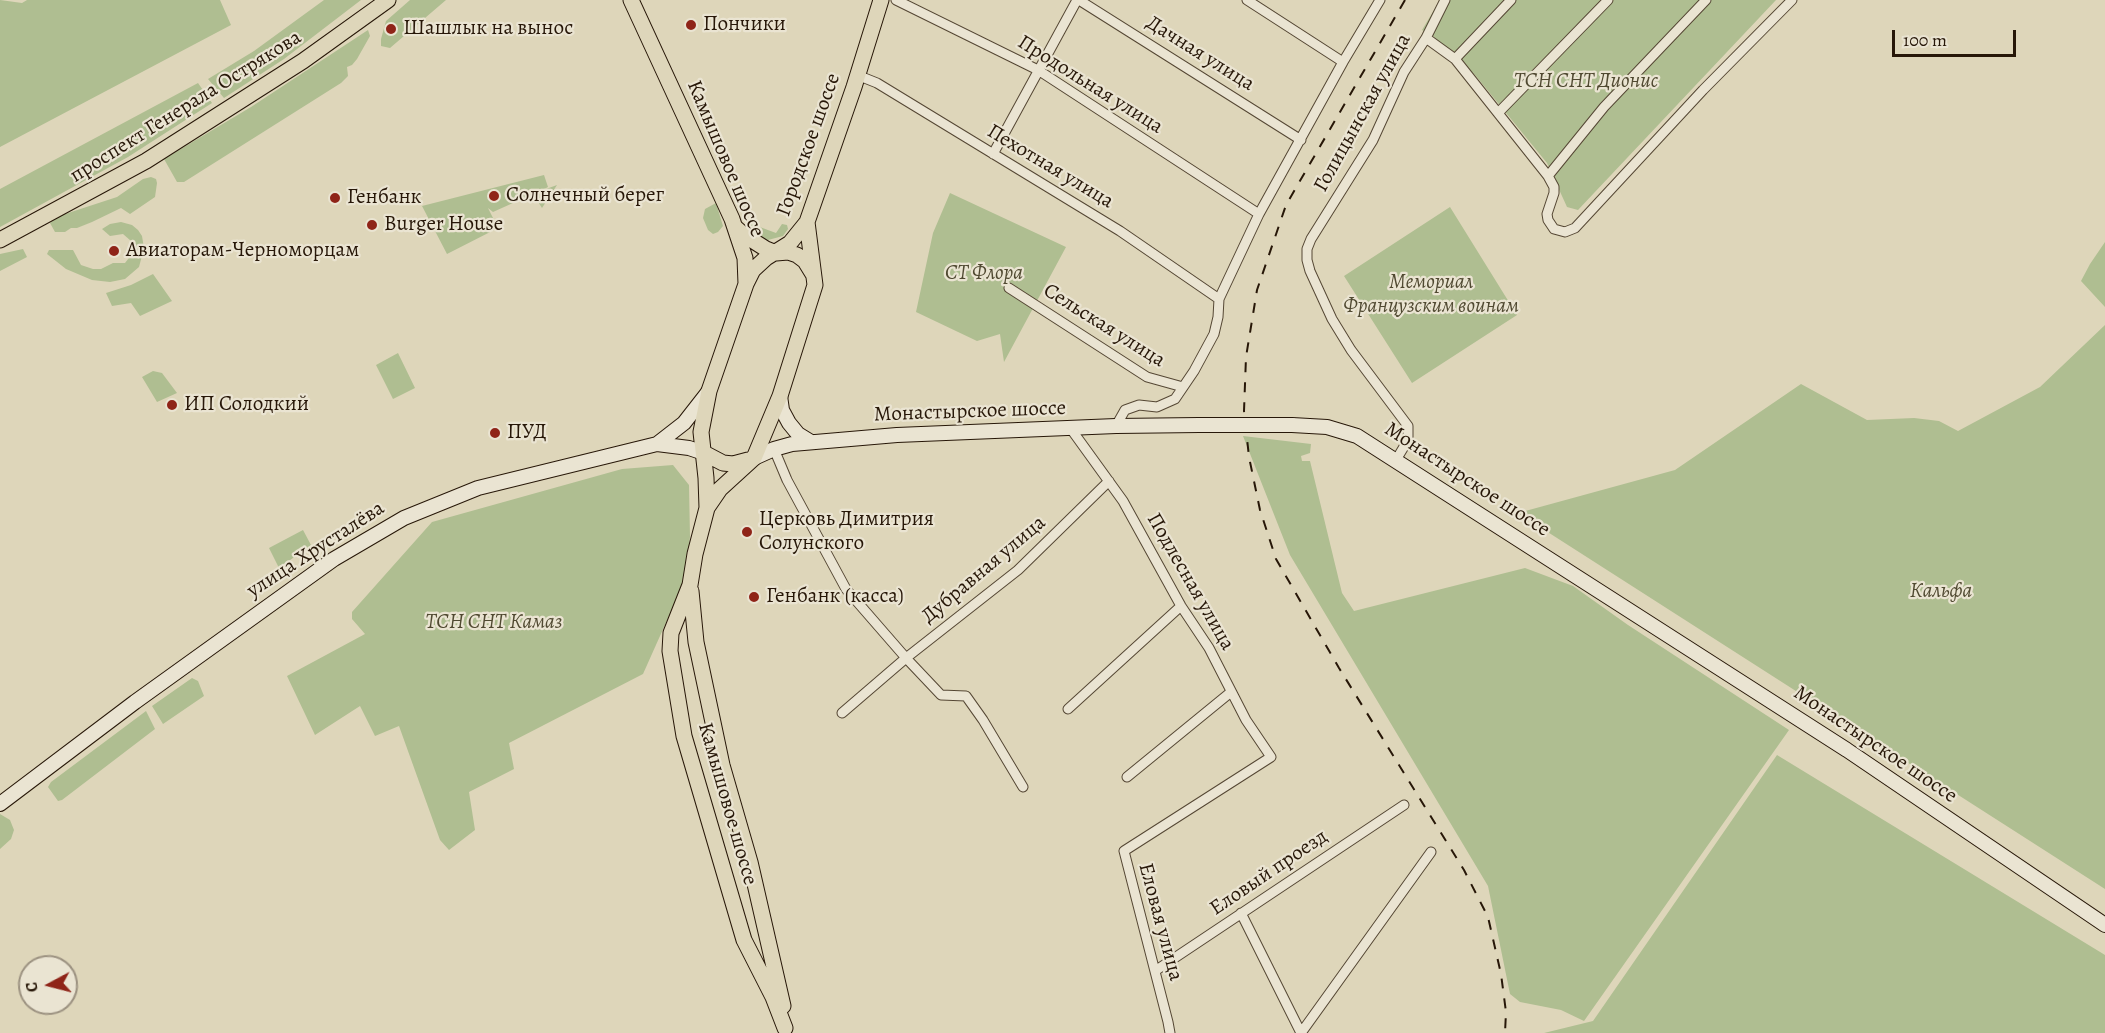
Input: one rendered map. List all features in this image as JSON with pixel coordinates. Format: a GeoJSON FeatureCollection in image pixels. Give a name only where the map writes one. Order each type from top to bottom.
{"type":"FeatureCollection","features":[{"type":"Feature","properties":{"kind":"main road","name":"проспект Генерала Острякова"},"geometry":{"type":"LineString","coordinates":[[0,240],[146,161],[303,61],[388,0]]}},
{"type":"Feature","properties":{"kind":"main road","name":"Камышовое шоссе"},"geometry":{"type":"LineString","coordinates":[[631,0],[735,227],[745,258],[746,284],[709,391],[701,432],[707,508],[695,554],[690,585],[671,633],[670,651],[684,736],[744,940],[773,997],[786,1030]]}},
{"type":"Feature","properties":{"kind":"main road","name":"Городское шоссе"},"geometry":{"type":"LineString","coordinates":[[746,284],[753,270],[766,258],[790,243],[807,222],[881,0]]}},
{"type":"Feature","properties":{"kind":"main road"},"geometry":{"type":"LineString","coordinates":[[707,508],[720,489],[754,458],[780,396],[815,285],[807,222]]}},
{"type":"Feature","properties":{"kind":"main road"},"geometry":{"type":"LineString","coordinates":[[735,227],[751,240],[776,253],[788,252],[797,255],[804,261],[815,278]]}},
{"type":"Feature","properties":{"kind":"main road"},"geometry":{"type":"LineString","coordinates":[[657,444],[684,423],[709,391]]}},
{"type":"Feature","properties":{"kind":"main road"},"geometry":{"type":"LineString","coordinates":[[780,396],[782,410],[789,423],[798,434],[811,442]]}},
{"type":"Feature","properties":{"kind":"main road","name":"Монастырское шоссе"},"geometry":{"type":"LineString","coordinates":[[704,453],[713,459],[733,464],[774,449],[811,442],[897,435],[1116,426],[1292,425],[1327,427],[1358,436],[1847,750],[2105,925]]}},
{"type":"Feature","properties":{"kind":"main road","name":"улица Хрусталёва"},"geometry":{"type":"LineString","coordinates":[[0,804],[243,623],[333,559],[385,527],[455,495],[657,444],[689,448],[704,453]]}},
{"type":"Feature","properties":{"kind":"main road","name":"Камышовое шоссе"},"geometry":{"type":"LineString","coordinates":[[690,585],[696,642],[722,765],[750,862],[782,996],[786,1030]]}},
{"type":"Feature","properties":{"kind":"street","name":"Продольная улица"},"geometry":{"type":"LineString","coordinates":[[896,0],[1038,70],[1259,214]]}},
{"type":"Feature","properties":{"kind":"street"},"geometry":{"type":"LineString","coordinates":[[993,154],[1078,0]]}},
{"type":"Feature","properties":{"kind":"street","name":"Дачная улица"},"geometry":{"type":"LineString","coordinates":[[1078,0],[1301,140]]}},
{"type":"Feature","properties":{"kind":"street"},"geometry":{"type":"LineString","coordinates":[[1247,0],[1342,62]]}},
{"type":"Feature","properties":{"kind":"street"},"geometry":{"type":"LineString","coordinates":[[1116,426],[1125,410],[1139,405],[1157,407],[1175,399],[1183,387],[1214,334],[1219,299],[1259,214],[1342,62],[1380,0]]}},
{"type":"Feature","properties":{"kind":"street","name":"Голицынская улица"},"geometry":{"type":"LineString","coordinates":[[1396,460],[1408,440],[1407,426],[1351,350],[1332,319],[1310,271],[1307,249],[1373,140],[1404,72],[1446,0]]}},
{"type":"Feature","properties":{"kind":"street"},"geometry":{"type":"LineString","coordinates":[[1455,59],[1511,0]]}},
{"type":"Feature","properties":{"kind":"street"},"geometry":{"type":"LineString","coordinates":[[1499,112],[1608,0]]}},
{"type":"Feature","properties":{"kind":"street"},"geometry":{"type":"LineString","coordinates":[[1548,176],[1604,107],[1706,0]]}},
{"type":"Feature","properties":{"kind":"street"},"geometry":{"type":"LineString","coordinates":[[1425,38],[1455,59],[1548,176],[1554,187],[1548,220],[1550,225],[1559,231],[1570,231],[1703,90],[1792,0]]}},
{"type":"Feature","properties":{"kind":"street","name":"Пехотная улица"},"geometry":{"type":"LineString","coordinates":[[857,75],[877,83],[1120,231],[1219,299]]}},
{"type":"Feature","properties":{"kind":"street","name":"Сельская улица"},"geometry":{"type":"LineString","coordinates":[[1009,288],[1147,377],[1183,387]]}},
{"type":"Feature","properties":{"kind":"street","name":"Подлесная улица"},"geometry":{"type":"LineString","coordinates":[[1071,429],[1123,501],[1181,606],[1209,648],[1246,720],[1271,757]]}},
{"type":"Feature","properties":{"kind":"street"},"geometry":{"type":"LineString","coordinates":[[774,449],[787,480],[846,589],[941,695],[966,696],[1023,787]]}},
{"type":"Feature","properties":{"kind":"street","name":"Дубравная улица"},"geometry":{"type":"LineString","coordinates":[[842,713],[906,658],[1018,570],[1109,482]]}},
{"type":"Feature","properties":{"kind":"street"},"geometry":{"type":"LineString","coordinates":[[1068,709],[1181,606]]}},
{"type":"Feature","properties":{"kind":"street"},"geometry":{"type":"LineString","coordinates":[[1127,777],[1232,692]]}},
{"type":"Feature","properties":{"kind":"street","name":"Еловая улица"},"geometry":{"type":"LineString","coordinates":[[1170,1033],[1124,851],[1271,757]]}},
{"type":"Feature","properties":{"kind":"street","name":"Еловый проезд"},"geometry":{"type":"LineString","coordinates":[[1155,971],[1404,805]]}},
{"type":"Feature","properties":{"kind":"street"},"geometry":{"type":"LineString","coordinates":[[1241,913],[1301,1033],[1431,852]]}},
{"type":"Feature","properties":{"kind":"green space"},"geometry":{"type":"Polygon","coordinates":[[[0,0],[22,3],[27,0],[220,0],[231,25],[0,147],[0,0]]]}},
{"type":"Feature","properties":{"kind":"green space"},"geometry":{"type":"Polygon","coordinates":[[[324,0],[361,0],[284,59],[224,98],[208,79],[254,51],[324,0]]]}},
{"type":"Feature","properties":{"kind":"green space"},"geometry":{"type":"Polygon","coordinates":[[[410,0],[446,0],[390,48],[381,46],[386,21],[410,0]]]}},
{"type":"Feature","properties":{"kind":"green space","name":"ТСН СНТ Дионис"},"geometry":{"type":"Polygon","coordinates":[[[1440,0],[1776,0],[1578,210],[1567,207],[1547,163],[1475,75],[1433,36],[1422,30],[1440,0]]]}},
{"type":"Feature","properties":{"kind":"green space"},"geometry":{"type":"Polygon","coordinates":[[[368,30],[370,36],[357,59],[347,67],[348,76],[341,83],[184,182],[177,182],[164,159],[251,107],[368,30]]]}},
{"type":"Feature","properties":{"kind":"green space"},"geometry":{"type":"Polygon","coordinates":[[[198,83],[212,103],[128,157],[0,227],[0,189],[198,83]]]}},
{"type":"Feature","properties":{"kind":"green space"},"geometry":{"type":"Polygon","coordinates":[[[544,175],[548,187],[538,192],[557,185],[542,208],[533,194],[493,212],[488,208],[498,228],[447,254],[422,206],[544,175]]]}},
{"type":"Feature","properties":{"kind":"green space"},"geometry":{"type":"Polygon","coordinates":[[[151,177],[156,179],[157,183],[155,197],[130,214],[121,208],[65,232],[55,232],[50,223],[59,216],[117,197],[143,179],[151,177]]]}},
{"type":"Feature","properties":{"kind":"green space","name":"СТ Флора"},"geometry":{"type":"Polygon","coordinates":[[[950,193],[1066,247],[1004,362],[1000,334],[977,341],[916,312],[933,233],[950,193]]]}},
{"type":"Feature","properties":{"kind":"green space"},"geometry":{"type":"Polygon","coordinates":[[[716,203],[723,226],[713,234],[708,230],[703,218],[705,209],[716,203]]]}},
{"type":"Feature","properties":{"kind":"green space","name":"Мемориал Французским воинам"},"geometry":{"type":"Polygon","coordinates":[[[1450,207],[1517,315],[1412,383],[1344,276],[1450,207]]]}},
{"type":"Feature","properties":{"kind":"green space"},"geometry":{"type":"Polygon","coordinates":[[[121,222],[132,225],[138,230],[142,236],[144,248],[139,267],[125,279],[110,282],[92,280],[66,269],[47,254],[49,250],[73,250],[81,265],[93,269],[101,269],[113,263],[125,263],[132,254],[131,241],[123,234],[110,236],[102,229],[110,224],[121,222]]]}},
{"type":"Feature","properties":{"kind":"green space"},"geometry":{"type":"Polygon","coordinates":[[[749,223],[776,233],[782,224],[787,225],[788,229],[783,236],[768,240],[762,239],[751,231],[749,223]]]}},
{"type":"Feature","properties":{"kind":"green space"},"geometry":{"type":"Polygon","coordinates":[[[2105,242],[2105,307],[2081,281],[2105,242]]]}},
{"type":"Feature","properties":{"kind":"green space"},"geometry":{"type":"Polygon","coordinates":[[[23,249],[27,257],[0,271],[0,254],[23,249]]]}},
{"type":"Feature","properties":{"kind":"green space"},"geometry":{"type":"Polygon","coordinates":[[[153,274],[172,301],[140,316],[131,303],[112,306],[106,293],[131,285],[153,274]]]}},
{"type":"Feature","properties":{"kind":"green space","name":"Кальфа"},"geometry":{"type":"Polygon","coordinates":[[[2105,325],[2105,889],[1518,513],[1675,470],[1801,384],[1867,420],[1914,418],[1939,421],[1958,431],[2040,387],[2105,325]]]}},
{"type":"Feature","properties":{"kind":"green space"},"geometry":{"type":"Polygon","coordinates":[[[398,353],[415,388],[393,399],[376,365],[398,353]]]}},
{"type":"Feature","properties":{"kind":"green space"},"geometry":{"type":"Polygon","coordinates":[[[153,371],[162,373],[177,393],[157,402],[142,377],[153,371]]]}},
{"type":"Feature","properties":{"kind":"green space"},"geometry":{"type":"Polygon","coordinates":[[[1243,436],[1311,444],[1310,453],[1301,456],[1302,461],[1310,461],[1342,593],[1354,611],[1525,568],[1573,586],[1628,625],[1789,730],[1584,1021],[1561,1010],[1520,1002],[1510,994],[1488,886],[1290,555],[1243,436]]]}},
{"type":"Feature","properties":{"kind":"green space","name":"ТСН СНТ Камаз"},"geometry":{"type":"Polygon","coordinates":[[[673,465],[689,485],[690,537],[685,580],[643,674],[509,743],[514,769],[469,792],[475,830],[449,850],[440,840],[399,726],[375,736],[360,706],[315,735],[287,676],[365,634],[352,619],[352,612],[432,522],[622,469],[673,465]]]}},
{"type":"Feature","properties":{"kind":"green space"},"geometry":{"type":"Polygon","coordinates":[[[303,530],[311,545],[279,568],[269,548],[303,530]]]}},
{"type":"Feature","properties":{"kind":"green space"},"geometry":{"type":"Polygon","coordinates":[[[192,678],[198,681],[204,696],[163,724],[152,706],[192,678]]]}},
{"type":"Feature","properties":{"kind":"green space"},"geometry":{"type":"Polygon","coordinates":[[[146,711],[155,729],[58,801],[48,787],[51,782],[146,711]]]}},
{"type":"Feature","properties":{"kind":"green space"},"geometry":{"type":"Polygon","coordinates":[[[1777,755],[2105,955],[2105,1033],[1544,1033],[1593,1021],[1777,755]]]}},
{"type":"Feature","properties":{"kind":"green space"},"geometry":{"type":"Polygon","coordinates":[[[0,814],[10,820],[14,830],[11,839],[0,849],[0,814]]]}},
{"type":"Feature","properties":{"kind":"railway"},"geometry":{"type":"LineString","coordinates":[[1405,0],[1286,205],[1257,290],[1246,357],[1244,411],[1249,457],[1260,510],[1276,559],[1339,668],[1464,870],[1488,917],[1501,974],[1506,1012],[1505,1033]]}},
{"type":"Feature","properties":{"kind":"place","name":"Пончики"},"geometry":{"type":"Point","coordinates":[691,25]}},
{"type":"Feature","properties":{"kind":"place","name":"Шашлык на вынос"},"geometry":{"type":"Point","coordinates":[391,29]}},
{"type":"Feature","properties":{"kind":"place","name":"Солнечный берег"},"geometry":{"type":"Point","coordinates":[494,196]}},
{"type":"Feature","properties":{"kind":"place","name":"Генбанк"},"geometry":{"type":"Point","coordinates":[335,198]}},
{"type":"Feature","properties":{"kind":"place","name":"Burger House"},"geometry":{"type":"Point","coordinates":[372,225]}},
{"type":"Feature","properties":{"kind":"place","name":"Авиаторам-Черноморцам"},"geometry":{"type":"Point","coordinates":[114,251]}},
{"type":"Feature","properties":{"kind":"place","name":"ИП Солодкий"},"geometry":{"type":"Point","coordinates":[172,405]}},
{"type":"Feature","properties":{"kind":"place","name":"ПУД"},"geometry":{"type":"Point","coordinates":[495,433]}},
{"type":"Feature","properties":{"kind":"place","name":"Церковь Димитрия Солунского"},"geometry":{"type":"Point","coordinates":[747,532]}},
{"type":"Feature","properties":{"kind":"place","name":"Генбанк (касса)"},"geometry":{"type":"Point","coordinates":[754,597]}}]}
